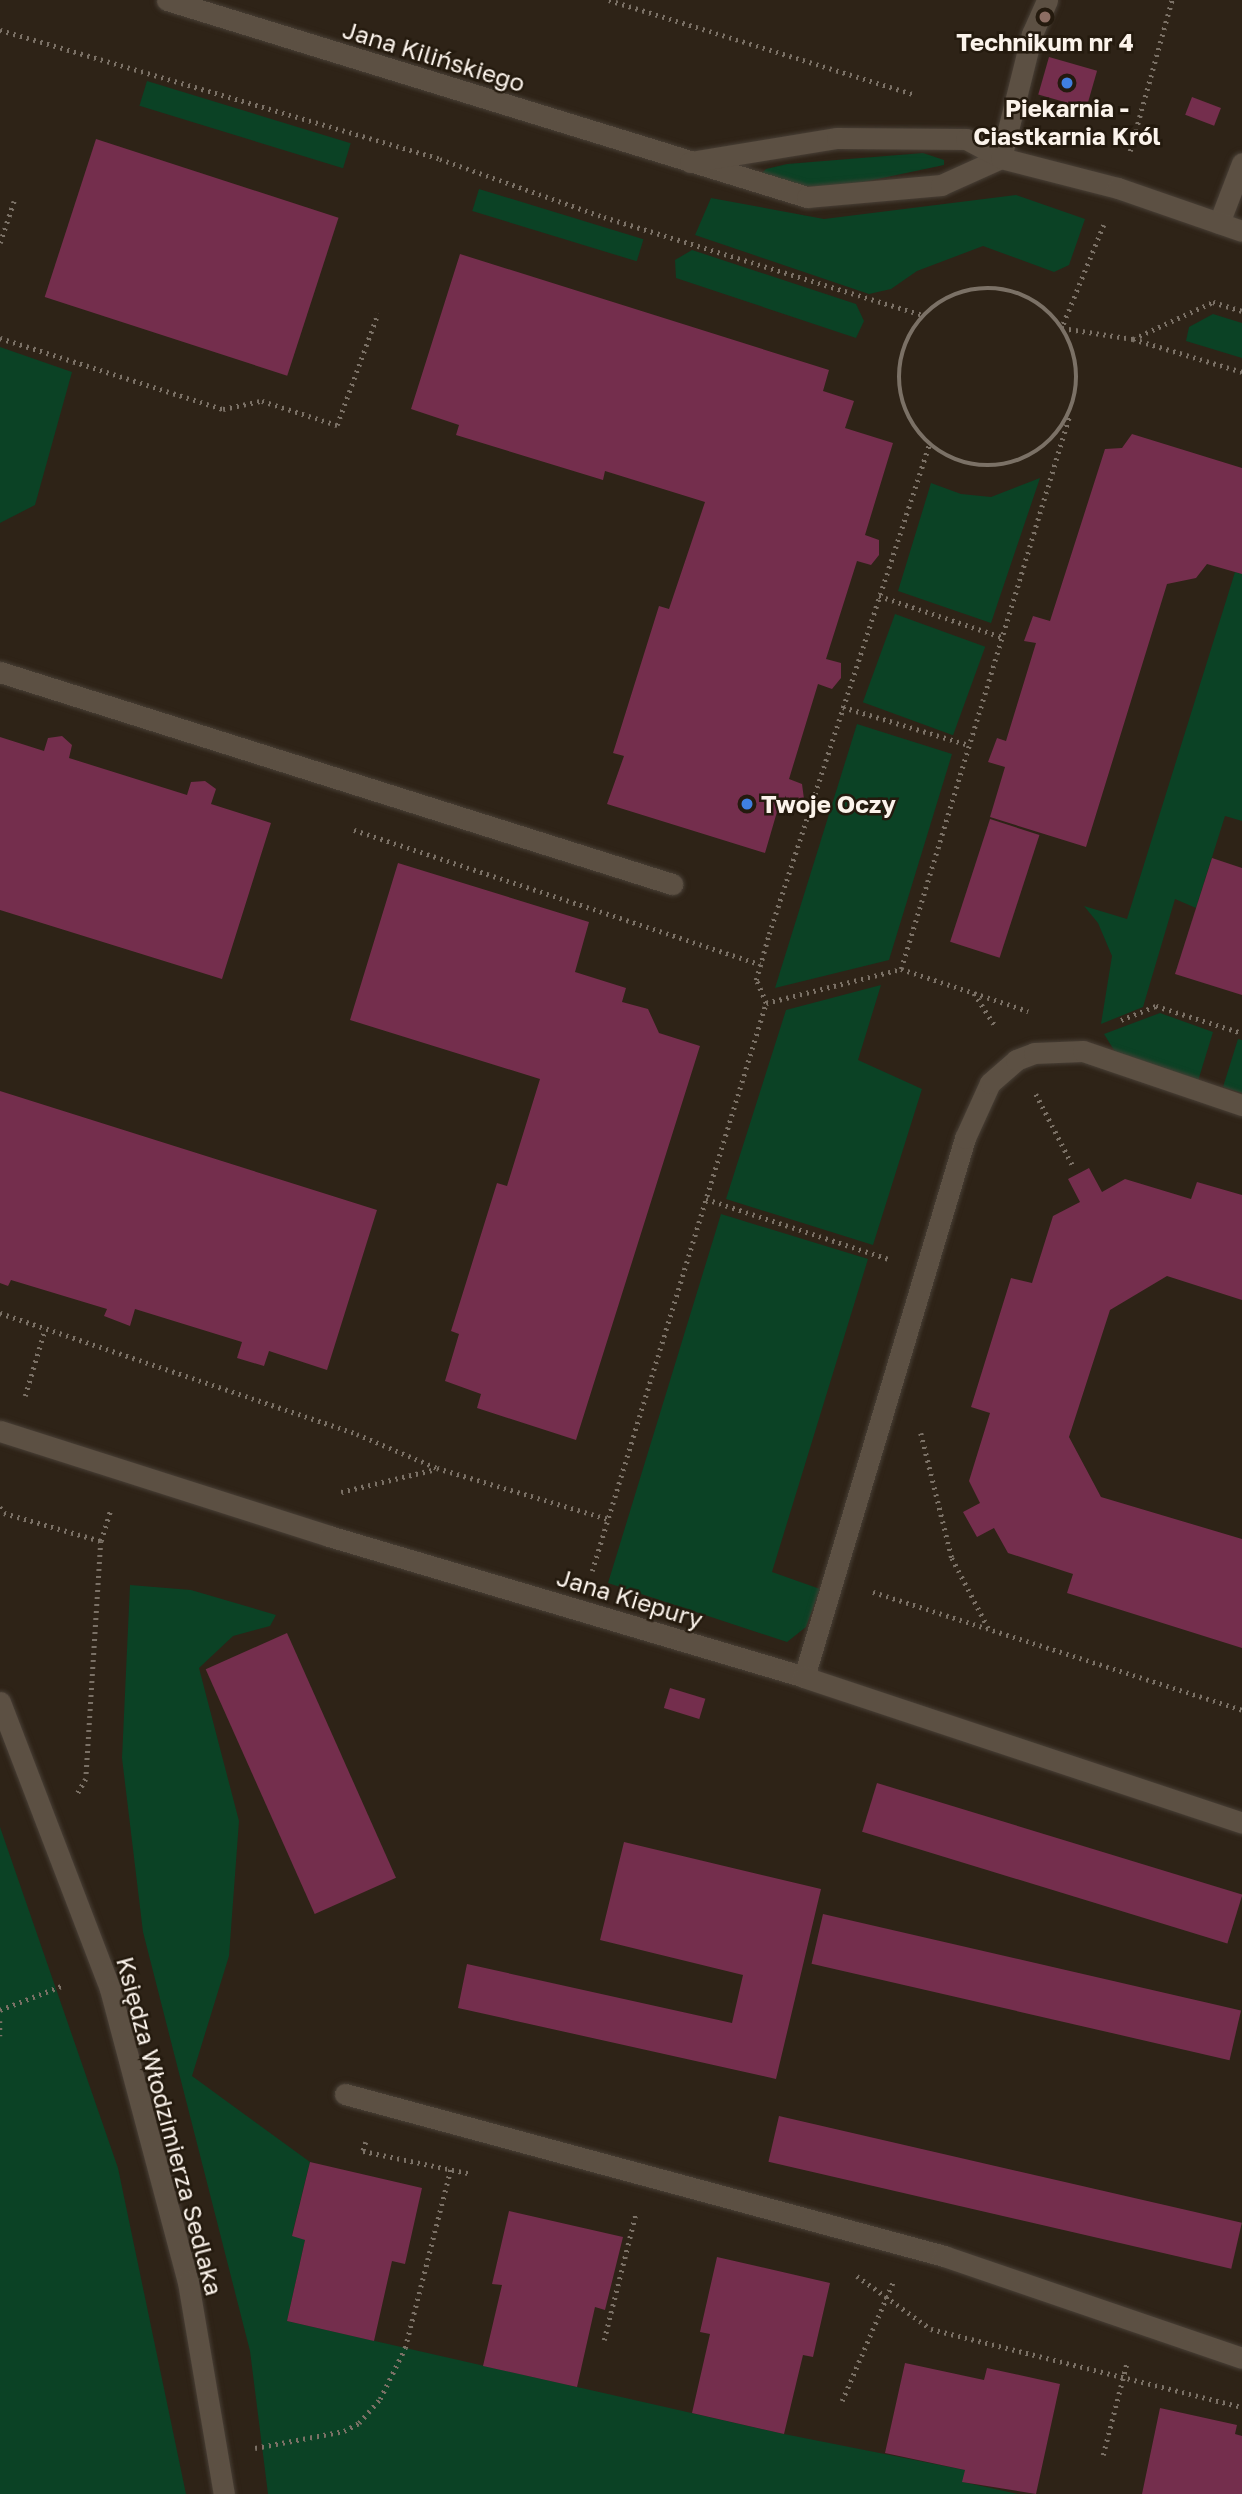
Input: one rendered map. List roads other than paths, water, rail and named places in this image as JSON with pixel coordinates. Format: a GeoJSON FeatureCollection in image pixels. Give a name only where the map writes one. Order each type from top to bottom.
{"type":"FeatureCollection","features":[{"type":"Feature","properties":{"kind":"street","name":"Jana Kilińskiego"},"geometry":{"type":"LineString","coordinates":[[167,0],[685,163],[807,197],[942,185],[1001,158]]}},
{"type":"Feature","properties":{"kind":"street"},"geometry":{"type":"LineString","coordinates":[[1001,158],[1032,34],[1046,0]]}},
{"type":"Feature","properties":{"kind":"street","name":"Jana Kilińskiego"},"geometry":{"type":"LineString","coordinates":[[685,163],[837,138],[924,135],[967,139],[1001,158],[1118,188],[1242,231]]}},
{"type":"Feature","properties":{"kind":"street"},"geometry":{"type":"LineString","coordinates":[[1219,223],[1242,163]]}},
{"type":"Feature","properties":{"kind":"street"},"geometry":{"type":"LineString","coordinates":[[0,672],[673,884]]}},
{"type":"Feature","properties":{"kind":"street"},"geometry":{"type":"LineString","coordinates":[[804,1677],[965,1138],[990,1083],[1016,1060],[1034,1053],[1083,1051],[1242,1105]]}},
{"type":"Feature","properties":{"kind":"street","name":"Jana Kiepury"},"geometry":{"type":"LineString","coordinates":[[6,1434],[804,1677],[1242,1823]]}},
{"type":"Feature","properties":{"kind":"street","name":"Księdza Włodzimierza Sedlaka"},"geometry":{"type":"LineString","coordinates":[[0,1702],[110,1989],[188,2281],[224,2494]]}},
{"type":"Feature","properties":{"kind":"street"},"geometry":{"type":"LineString","coordinates":[[345,2094],[907,2245],[1242,2358]]}},
{"type":"Feature","properties":{"kind":"place","name":"Technikum nr 4"},"geometry":{"type":"Point","coordinates":[1045,17]}},
{"type":"Feature","properties":{"kind":"place","name":"Piekarnia - Ciastkarnia Król"},"geometry":{"type":"Point","coordinates":[1067,83]}},
{"type":"Feature","properties":{"kind":"place","name":"Twoje Oczy"},"geometry":{"type":"Point","coordinates":[747,804]}}]}
